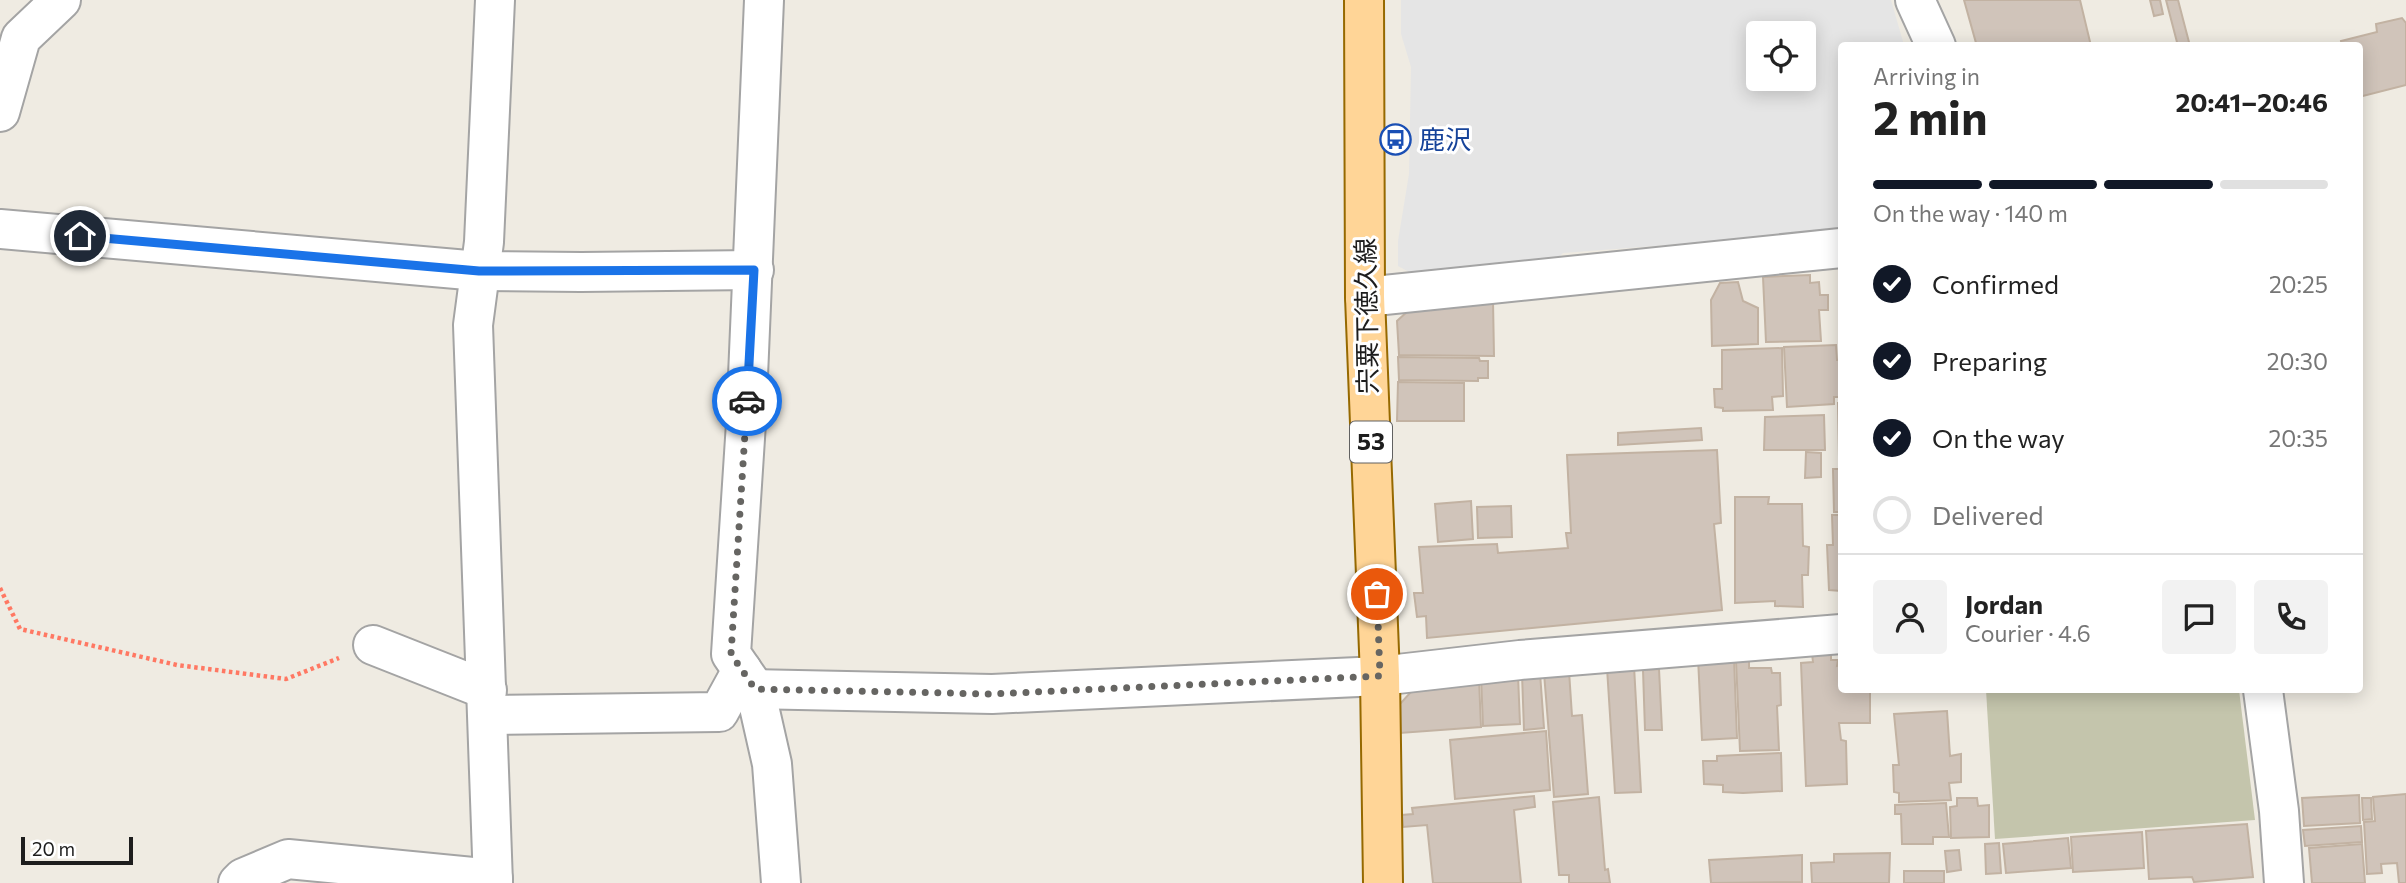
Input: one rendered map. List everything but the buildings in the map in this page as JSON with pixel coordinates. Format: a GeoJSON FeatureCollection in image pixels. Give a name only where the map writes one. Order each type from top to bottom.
{"type":"FeatureCollection","features":[{"type":"Feature","properties":{"kind":"main road","name":"宍粟下徳久線"},"geometry":{"type":"LineString","coordinates":[[1364,0],[1365,297],[1380,676],[1382,883]]}},
{"type":"Feature","properties":{"kind":"street"},"geometry":{"type":"LineString","coordinates":[[0,112],[22,38],[61,0]]}},
{"type":"Feature","properties":{"kind":"street"},"geometry":{"type":"LineString","coordinates":[[238,883],[243,878],[288,859],[337,873],[493,881],[473,325],[484,242],[495,0]]}},
{"type":"Feature","properties":{"kind":"street"},"geometry":{"type":"LineString","coordinates":[[764,0],[747,423],[731,654],[749,679],[772,764],[781,883]]}},
{"type":"Feature","properties":{"kind":"street"},"geometry":{"type":"LineString","coordinates":[[1915,0],[1934,42]]}},
{"type":"Feature","properties":{"kind":"street"},"geometry":{"type":"LineString","coordinates":[[0,229],[479,271],[754,270]]}},
{"type":"Feature","properties":{"kind":"street"},"geometry":{"type":"LineString","coordinates":[[1365,297],[1838,247]]}},
{"type":"Feature","properties":{"kind":"street"},"geometry":{"type":"LineString","coordinates":[[749,679],[992,694],[1380,676],[1520,660],[1838,634]]}},
{"type":"Feature","properties":{"kind":"street"},"geometry":{"type":"LineString","coordinates":[[373,645],[487,703],[719,712],[749,679]]}},
{"type":"Feature","properties":{"kind":"street"},"geometry":{"type":"LineString","coordinates":[[2263,693],[2279,811],[2284,883]]}},
{"type":"Feature","properties":{"kind":"path"},"geometry":{"type":"LineString","coordinates":[[0,588],[20,629],[177,665],[286,679],[373,645]]}},
{"type":"Feature","properties":{"kind":"shaded area"},"geometry":{"type":"Polygon","coordinates":[[[1401,0],[1891,0],[1903,42],[1838,42],[1838,232],[1563,253],[1553,263],[1413,274],[1398,266],[1398,241],[1409,174],[1411,67],[1401,34],[1401,0]]]}},
{"type":"Feature","properties":{"kind":"shaded area"},"geometry":{"type":"Polygon","coordinates":[[[1986,693],[2239,693],[2255,820],[1995,839],[1986,693]]]}},
{"type":"Feature","properties":{"kind":"way so far"},"geometry":{"type":"LineString","coordinates":[[747,401],[731,654],[755,689],[992,694],[1380,676],[1377,594]]}},
{"type":"Feature","properties":{"kind":"place","name":"鹿沢"},"geometry":{"type":"Point","coordinates":[1396,140]}},
{"type":"Feature","properties":{"kind":"route"},"geometry":{"type":"LineString","coordinates":[[80,236],[479,271],[754,270],[747,401]]}}]}
